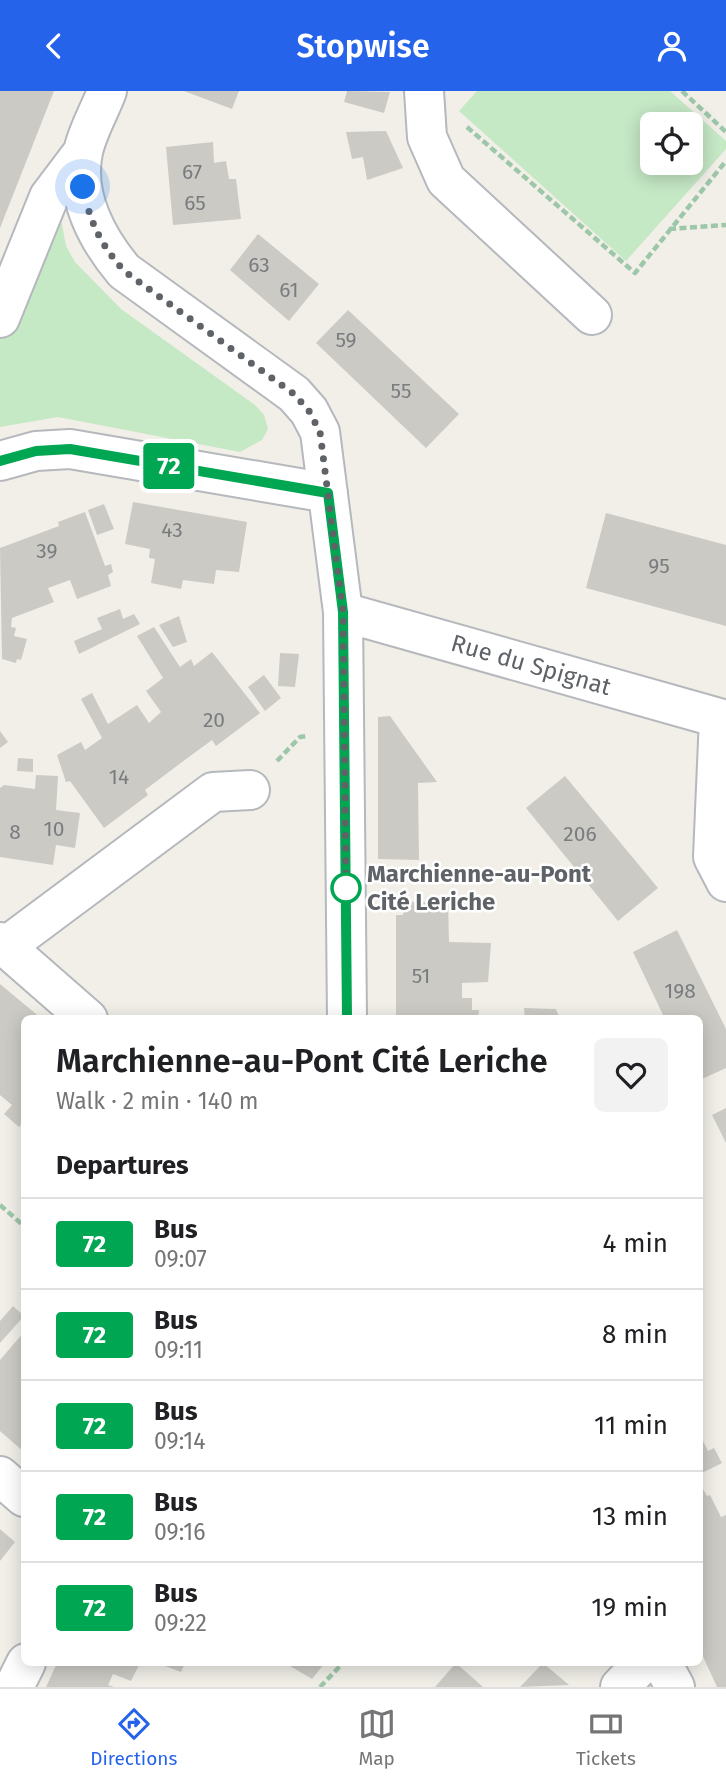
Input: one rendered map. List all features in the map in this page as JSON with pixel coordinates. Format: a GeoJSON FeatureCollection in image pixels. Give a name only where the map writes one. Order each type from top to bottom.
{"type":"FeatureCollection","features":[{"type":"Feature","properties":{"kind":"street"},"geometry":{"type":"LineString","coordinates":[[0,318],[49,198],[83,152],[107,91]]}},
{"type":"Feature","properties":{"kind":"street"},"geometry":{"type":"LineString","coordinates":[[424,91],[427,138],[446,180],[592,315]]}},
{"type":"Feature","properties":{"kind":"street"},"geometry":{"type":"LineString","coordinates":[[83,152],[83,187],[90,220],[106,250],[124,271],[294,394],[309,411],[320,432],[343,612],[347,1015]]}},
{"type":"Feature","properties":{"kind":"street"},"geometry":{"type":"LineString","coordinates":[[0,461],[36,451],[70,449],[328,493]]}},
{"type":"Feature","properties":{"kind":"street","name":"Rue du Spignat"},"geometry":{"type":"LineString","coordinates":[[343,612],[723,719],[713,857],[726,882]]}},
{"type":"Feature","properties":{"kind":"street"},"geometry":{"type":"LineString","coordinates":[[83,1015],[3,944],[213,792],[250,790]]}},
{"type":"Feature","properties":{"kind":"street"},"geometry":{"type":"LineString","coordinates":[[0,1476],[21,1494]]}},
{"type":"Feature","properties":{"kind":"street"},"geometry":{"type":"LineString","coordinates":[[14,1687],[24,1666]]}},
{"type":"Feature","properties":{"kind":"street"},"geometry":{"type":"LineString","coordinates":[[620,1687],[640,1666]]}},
{"type":"Feature","properties":{"kind":"street"},"geometry":{"type":"LineString","coordinates":[[664,1666],[675,1687]]}},
{"type":"Feature","properties":{"kind":"path"},"geometry":{"type":"LineString","coordinates":[[682,91],[726,132]]}},
{"type":"Feature","properties":{"kind":"path"},"geometry":{"type":"LineString","coordinates":[[462,122],[635,273],[726,161]]}},
{"type":"Feature","properties":{"kind":"path"},"geometry":{"type":"LineString","coordinates":[[669,229],[726,225]]}},
{"type":"Feature","properties":{"kind":"path"},"geometry":{"type":"LineString","coordinates":[[0,1205],[21,1223]]}},
{"type":"Feature","properties":{"kind":"path"},"geometry":{"type":"LineString","coordinates":[[320,1687],[340,1666]]}},
{"type":"Feature","properties":{"kind":"green space"},"geometry":{"type":"Polygon","coordinates":[[[477,91],[670,91],[694,112],[640,112],[640,175],[703,175],[626,261],[459,111],[477,91]]]}},
{"type":"Feature","properties":{"kind":"green space"},"geometry":{"type":"Polygon","coordinates":[[[703,120],[726,141],[726,149],[703,175],[703,120]]]}},
{"type":"Feature","properties":{"kind":"green space"},"geometry":{"type":"Polygon","coordinates":[[[58,204],[66,246],[75,262],[121,309],[255,405],[264,415],[268,429],[262,440],[240,452],[58,417],[0,427],[0,330],[58,204]]]}},
{"type":"Feature","properties":{"kind":"building"},"geometry":{"type":"Polygon","coordinates":[[[0,91],[54,91],[0,228],[0,91]]]}},
{"type":"Feature","properties":{"kind":"building"},"geometry":{"type":"Polygon","coordinates":[[[184,91],[239,91],[232,109],[184,91]]]}},
{"type":"Feature","properties":{"kind":"building"},"geometry":{"type":"Polygon","coordinates":[[[347,91],[390,92],[384,113],[344,102],[347,91]]]}},
{"type":"Feature","properties":{"kind":"building"},"geometry":{"type":"Polygon","coordinates":[[[386,131],[403,168],[367,180],[363,157],[352,159],[346,132],[386,131]]]}},
{"type":"Feature","properties":{"kind":"building"},"geometry":{"type":"Polygon","coordinates":[[[213,142],[214,163],[226,161],[229,179],[236,179],[241,219],[173,225],[166,147],[213,142]]]}},
{"type":"Feature","properties":{"kind":"building"},"geometry":{"type":"Polygon","coordinates":[[[258,234],[319,284],[289,321],[230,270],[258,234]]]}},
{"type":"Feature","properties":{"kind":"building"},"geometry":{"type":"Polygon","coordinates":[[[348,310],[459,414],[426,448],[316,343],[348,310]]]}},
{"type":"Feature","properties":{"kind":"building"},"geometry":{"type":"Polygon","coordinates":[[[133,502],[247,522],[239,572],[216,570],[214,584],[183,580],[181,589],[151,583],[155,559],[149,558],[150,549],[125,544],[133,502]]]}},
{"type":"Feature","properties":{"kind":"building"},"geometry":{"type":"Polygon","coordinates":[[[104,504],[114,529],[97,535],[88,510],[104,504]]]}},
{"type":"Feature","properties":{"kind":"building"},"geometry":{"type":"Polygon","coordinates":[[[85,512],[105,566],[111,564],[113,572],[108,575],[111,586],[77,599],[70,580],[48,588],[54,602],[12,618],[11,627],[16,628],[14,636],[27,639],[21,660],[17,659],[16,663],[2,659],[0,548],[59,526],[58,522],[85,512]]]}},
{"type":"Feature","properties":{"kind":"building"},"geometry":{"type":"Polygon","coordinates":[[[606,513],[726,545],[726,626],[586,588],[606,513]]]}},
{"type":"Feature","properties":{"kind":"building"},"geometry":{"type":"Polygon","coordinates":[[[120,609],[123,619],[134,614],[140,624],[79,654],[74,641],[102,629],[97,618],[120,609]]]}},
{"type":"Feature","properties":{"kind":"building"},"geometry":{"type":"Polygon","coordinates":[[[179,616],[187,642],[173,647],[159,625],[179,616]]]}},
{"type":"Feature","properties":{"kind":"building"},"geometry":{"type":"Polygon","coordinates":[[[154,627],[180,667],[191,659],[194,666],[212,652],[260,713],[216,746],[212,740],[178,765],[145,790],[148,795],[104,828],[70,781],[66,782],[57,755],[81,742],[85,750],[102,738],[81,699],[92,693],[108,724],[137,705],[149,723],[161,712],[146,691],[163,678],[137,636],[154,627]]]}},
{"type":"Feature","properties":{"kind":"building"},"geometry":{"type":"Polygon","coordinates":[[[280,653],[299,654],[295,687],[278,686],[280,653]]]}},
{"type":"Feature","properties":{"kind":"building"},"geometry":{"type":"Polygon","coordinates":[[[264,675],[281,698],[265,711],[248,687],[264,675]]]}},
{"type":"Feature","properties":{"kind":"building"},"geometry":{"type":"Polygon","coordinates":[[[390,716],[437,782],[418,783],[419,860],[378,859],[378,717],[390,716]]]}},
{"type":"Feature","properties":{"kind":"building"},"geometry":{"type":"Polygon","coordinates":[[[0,731],[8,742],[0,748],[0,731]]]}},
{"type":"Feature","properties":{"kind":"building"},"geometry":{"type":"Polygon","coordinates":[[[18,758],[33,759],[33,772],[17,771],[18,758]]]}},
{"type":"Feature","properties":{"kind":"building"},"geometry":{"type":"Polygon","coordinates":[[[36,775],[58,776],[56,810],[80,813],[75,848],[56,845],[53,865],[0,857],[0,788],[4,785],[35,789],[36,775]]]}},
{"type":"Feature","properties":{"kind":"building"},"geometry":{"type":"Polygon","coordinates":[[[565,776],[658,888],[618,921],[526,808],[565,776]]]}},
{"type":"Feature","properties":{"kind":"building"},"geometry":{"type":"Polygon","coordinates":[[[403,902],[448,902],[449,942],[491,943],[488,982],[462,983],[462,998],[472,998],[472,1010],[479,1010],[478,1015],[396,1015],[396,915],[403,915],[403,902]]]}},
{"type":"Feature","properties":{"kind":"building"},"geometry":{"type":"Polygon","coordinates":[[[677,930],[726,1029],[726,1068],[703,1079],[703,1015],[663,1015],[633,952],[677,930]]]}},
{"type":"Feature","properties":{"kind":"building"},"geometry":{"type":"Polygon","coordinates":[[[0,984],[37,1015],[21,1015],[19,1127],[4,1114],[12,1105],[0,1095],[0,984]]]}},
{"type":"Feature","properties":{"kind":"building"},"geometry":{"type":"Polygon","coordinates":[[[524,1008],[556,1009],[558,1015],[525,1015],[524,1008]]]}},
{"type":"Feature","properties":{"kind":"building"},"geometry":{"type":"Polygon","coordinates":[[[726,1108],[726,1143],[712,1115],[726,1108]]]}},
{"type":"Feature","properties":{"kind":"building"},"geometry":{"type":"Polygon","coordinates":[[[13,1306],[21,1313],[21,1319],[0,1343],[0,1321],[13,1306]]]}},
{"type":"Feature","properties":{"kind":"building"},"geometry":{"type":"Polygon","coordinates":[[[21,1336],[21,1449],[0,1431],[0,1360],[21,1336]]]}},
{"type":"Feature","properties":{"kind":"building"},"geometry":{"type":"Polygon","coordinates":[[[703,1441],[708,1451],[714,1448],[722,1463],[703,1472],[703,1441]]]}},
{"type":"Feature","properties":{"kind":"building"},"geometry":{"type":"Polygon","coordinates":[[[703,1489],[707,1496],[710,1495],[721,1517],[726,1515],[726,1687],[717,1687],[703,1657],[703,1489]]]}},
{"type":"Feature","properties":{"kind":"building"},"geometry":{"type":"Polygon","coordinates":[[[0,1529],[15,1542],[0,1561],[0,1529]]]}},
{"type":"Feature","properties":{"kind":"building"},"geometry":{"type":"Polygon","coordinates":[[[56,1666],[138,1666],[131,1681],[113,1674],[108,1685],[114,1687],[46,1687],[56,1666]]]}},
{"type":"Feature","properties":{"kind":"building"},"geometry":{"type":"Polygon","coordinates":[[[165,1666],[184,1666],[181,1672],[165,1666]]]}},
{"type":"Feature","properties":{"kind":"building"},"geometry":{"type":"Polygon","coordinates":[[[290,1666],[323,1666],[312,1679],[290,1666]]]}},
{"type":"Feature","properties":{"kind":"building"},"geometry":{"type":"Polygon","coordinates":[[[453,1666],[459,1666],[483,1687],[435,1687],[453,1666]]]}},
{"type":"Feature","properties":{"kind":"building"},"geometry":{"type":"Polygon","coordinates":[[[540,1666],[547,1666],[569,1685],[520,1687],[540,1666]]]}},
{"type":"Feature","properties":{"kind":"bus line","name":"72"},"geometry":{"type":"LineString","coordinates":[[0,461],[36,451],[70,449],[328,493],[343,612],[347,1015]]}},
{"type":"Feature","properties":{"kind":"place","name":"Marchienne-au-Pont Cité Leriche"},"geometry":{"type":"Point","coordinates":[346,888]}},
{"type":"Feature","properties":{"kind":"route"},"geometry":{"type":"LineString","coordinates":[[83,187],[90,220],[106,250],[124,271],[294,394],[309,411],[320,432],[343,612],[346,888]]}}]}
